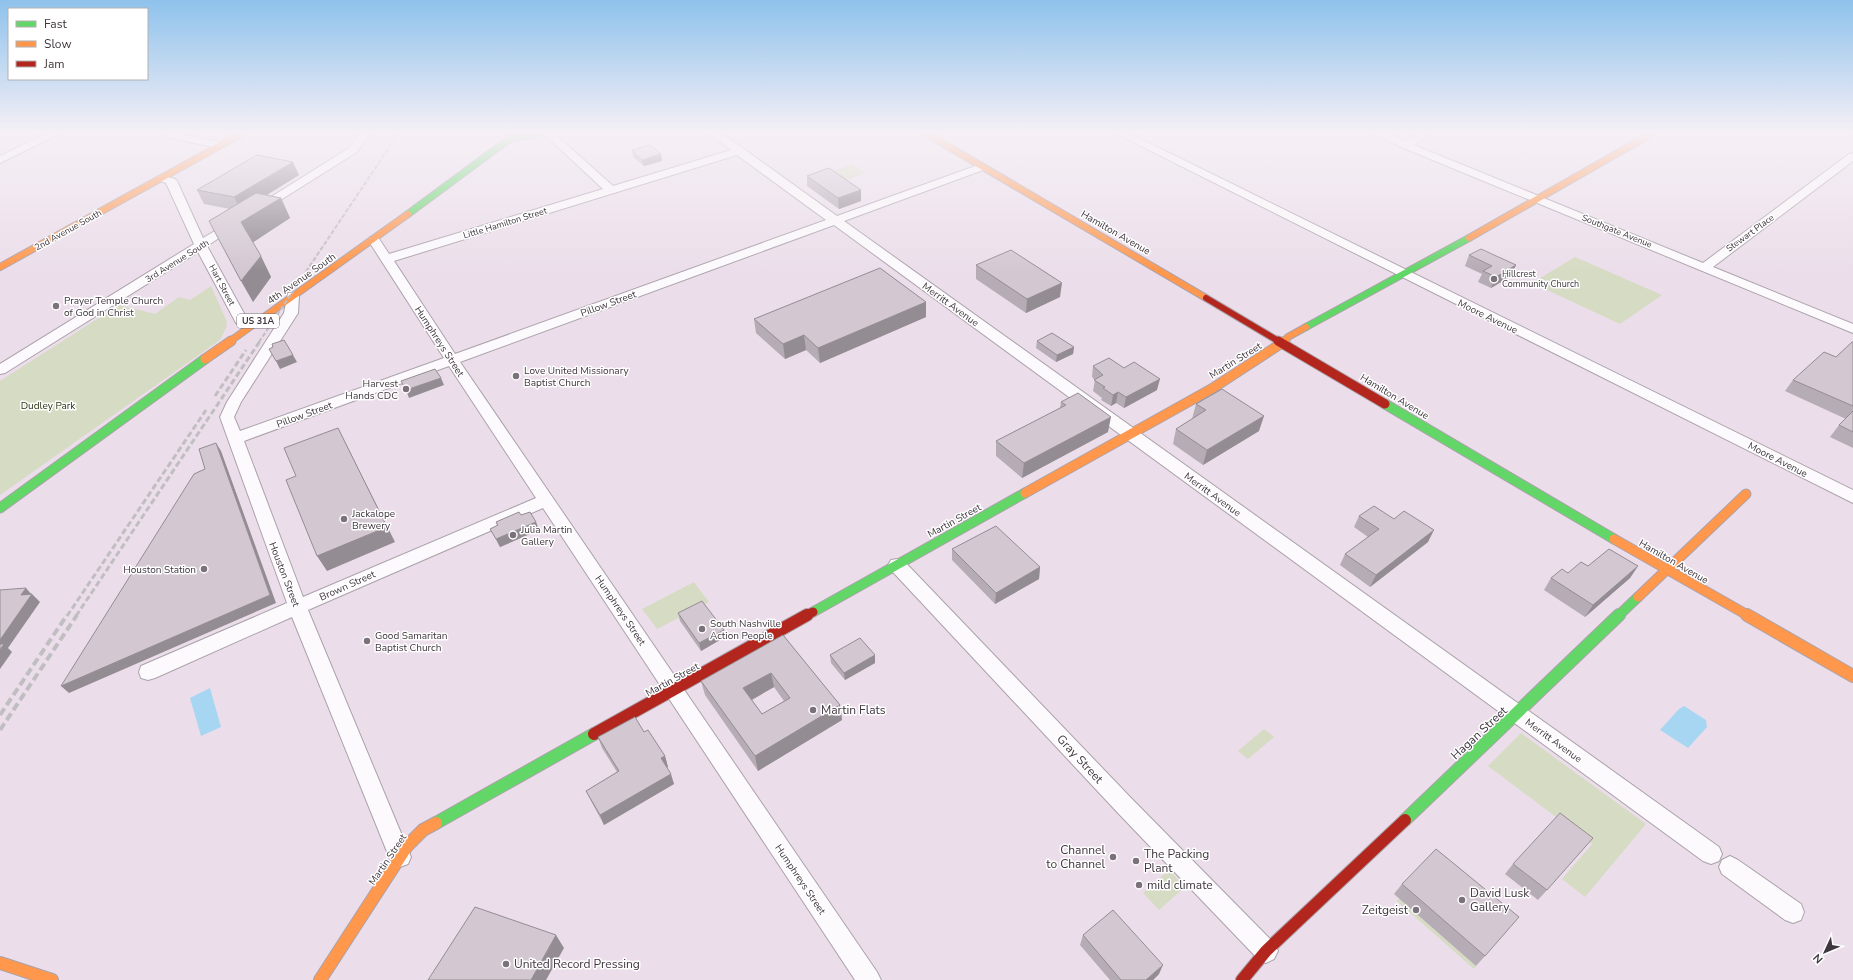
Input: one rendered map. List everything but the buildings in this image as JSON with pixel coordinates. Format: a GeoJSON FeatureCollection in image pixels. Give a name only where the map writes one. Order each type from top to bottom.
{"type":"FeatureCollection","features":[{"type":"Feature","properties":{"kind":"street","name":"2nd Avenue South"},"geometry":{"type":"LineString","coordinates":[[0,267],[158,180]]}},
{"type":"Feature","properties":{"kind":"street","name":"Hart Street"},"geometry":{"type":"LineString","coordinates":[[167,180],[171,181],[201,246],[242,320],[254,323]]}},
{"type":"Feature","properties":{"kind":"street","name":"3rd Avenue South"},"geometry":{"type":"LineString","coordinates":[[0,370],[305,180]]}},
{"type":"Feature","properties":{"kind":"street","name":"4th Avenue South"},"geometry":{"type":"LineString","coordinates":[[0,508],[254,323],[374,240],[455,180]]}},
{"type":"Feature","properties":{"kind":"street"},"geometry":{"type":"LineString","coordinates":[[600,180],[611,190]]}},
{"type":"Feature","properties":{"kind":"street","name":"Little Hamilton Street"},"geometry":{"type":"LineString","coordinates":[[386,258],[644,180]]}},
{"type":"Feature","properties":{"kind":"street","name":"Merritt Avenue"},"geometry":{"type":"LineString","coordinates":[[778,180],[1711,854]]}},
{"type":"Feature","properties":{"kind":"street","name":"Pillow Street"},"geometry":{"type":"LineString","coordinates":[[234,439],[947,180]]}},
{"type":"Feature","properties":{"kind":"street","name":"Hamilton Avenue"},"geometry":{"type":"LineString","coordinates":[[1004,180],[1284,343],[1666,569],[1853,676]]}},
{"type":"Feature","properties":{"kind":"street","name":"Moore Avenue"},"geometry":{"type":"LineString","coordinates":[[1213,180],[1853,497]]}},
{"type":"Feature","properties":{"kind":"street","name":"Southgate Avenue"},"geometry":{"type":"LineString","coordinates":[[1492,180],[1853,329]]}},
{"type":"Feature","properties":{"kind":"street","name":"Martin Street"},"geometry":{"type":"LineString","coordinates":[[320,980],[407,846],[423,830],[1213,388],[1284,343],[1288,337],[1573,180]]}},
{"type":"Feature","properties":{"kind":"street","name":"Stewart Place"},"geometry":{"type":"LineString","coordinates":[[1705,267],[1821,180]]}},
{"type":"Feature","properties":{"kind":"street","name":"Humphreys Street"},"geometry":{"type":"LineString","coordinates":[[374,240],[452,360],[869,980]]}},
{"type":"Feature","properties":{"kind":"street","name":"Houston Street"},"geometry":{"type":"LineString","coordinates":[[293,296],[291,313],[229,410],[227,417],[297,606],[400,857]]}},
{"type":"Feature","properties":{"kind":"street","name":"Hagan Street"},"geometry":{"type":"LineString","coordinates":[[1242,980],[1266,951],[1598,637],[1666,569],[1746,494]]}},
{"type":"Feature","properties":{"kind":"street","name":"Brown Street"},"geometry":{"type":"LineString","coordinates":[[148,672],[533,504],[547,501]]}},
{"type":"Feature","properties":{"kind":"street","name":"Gray Street"},"geometry":{"type":"LineString","coordinates":[[897,565],[1125,806],[1266,951]]}},
{"type":"Feature","properties":{"kind":"street"},"geometry":{"type":"LineString","coordinates":[[1730,868],[1793,912]]}},
{"type":"Feature","properties":{"kind":"street"},"geometry":{"type":"LineString","coordinates":[[0,963],[52,980]]}},
{"type":"Feature","properties":{"kind":"green space","name":"Hillcrest Community Church"},"geometry":{"type":"Polygon","coordinates":[[[1575,257],[1662,295],[1620,324],[1532,283],[1575,257]]]}},
{"type":"Feature","properties":{"kind":"green space","name":"Dudley Park"},"geometry":{"type":"Polygon","coordinates":[[[211,286],[227,322],[226,328],[220,340],[0,495],[0,381],[119,305],[155,314],[179,297],[190,300],[211,286]]]}},
{"type":"Feature","properties":{"kind":"green space"},"geometry":{"type":"Polygon","coordinates":[[[694,582],[709,602],[657,629],[642,609],[694,582]]]}},
{"type":"Feature","properties":{"kind":"green space"},"geometry":{"type":"Polygon","coordinates":[[[1264,729],[1274,737],[1248,759],[1238,751],[1264,729]]]}},
{"type":"Feature","properties":{"kind":"green space"},"geometry":{"type":"Polygon","coordinates":[[[1521,733],[1646,824],[1585,897],[1562,879],[1592,844],[1488,766],[1521,733]]]}},
{"type":"Feature","properties":{"kind":"green space"},"geometry":{"type":"Polygon","coordinates":[[[1169,870],[1185,887],[1159,910],[1143,893],[1169,870]]]}},
{"type":"Feature","properties":{"kind":"green space"},"geometry":{"type":"Polygon","coordinates":[[[1399,898],[1476,966],[1474,969],[1397,901],[1399,898]]]}},
{"type":"Feature","properties":{"kind":"water"},"geometry":{"type":"Polygon","coordinates":[[[210,688],[221,727],[201,736],[190,698],[210,688]]]}},
{"type":"Feature","properties":{"kind":"water"},"geometry":{"type":"Polygon","coordinates":[[[1684,706],[1706,720],[1707,727],[1688,748],[1660,730],[1679,709],[1684,706]]]}},
{"type":"Feature","properties":{"kind":"railway"},"geometry":{"type":"LineString","coordinates":[[259,342],[367,180]]}},
{"type":"Feature","properties":{"kind":"railway"},"geometry":{"type":"LineString","coordinates":[[76,616],[260,341]]}},
{"type":"Feature","properties":{"kind":"railway"},"geometry":{"type":"LineString","coordinates":[[215,396],[246,350]]}},
{"type":"Feature","properties":{"kind":"railway"},"geometry":{"type":"LineString","coordinates":[[67,616],[206,410]]}},
{"type":"Feature","properties":{"kind":"railway"},"geometry":{"type":"LineString","coordinates":[[0,715],[67,615]]}},
{"type":"Feature","properties":{"kind":"railway"},"geometry":{"type":"LineString","coordinates":[[0,730],[77,615]]}},
{"type":"Feature","properties":{"kind":"traffic: fast"},"geometry":{"type":"LineString","coordinates":[[408,214],[454,180]]}},
{"type":"Feature","properties":{"kind":"traffic: fast"},"geometry":{"type":"LineString","coordinates":[[1306,327],[1469,238]]}},
{"type":"Feature","properties":{"kind":"traffic: fast"},"geometry":{"type":"LineString","coordinates":[[0,508],[205,359]]}},
{"type":"Feature","properties":{"kind":"traffic: fast"},"geometry":{"type":"LineString","coordinates":[[1385,404],[1614,539]]}},
{"type":"Feature","properties":{"kind":"traffic: fast"},"geometry":{"type":"LineString","coordinates":[[813,612],[1025,493]]}},
{"type":"Feature","properties":{"kind":"traffic: fast"},"geometry":{"type":"LineString","coordinates":[[1405,820],[1638,597]]}},
{"type":"Feature","properties":{"kind":"traffic: fast"},"geometry":{"type":"LineString","coordinates":[[436,823],[594,734]]}},
{"type":"Feature","properties":{"kind":"traffic: slow"},"geometry":{"type":"LineString","coordinates":[[0,267],[158,180]]}},
{"type":"Feature","properties":{"kind":"traffic: slow"},"geometry":{"type":"LineString","coordinates":[[1005,180],[1206,298]]}},
{"type":"Feature","properties":{"kind":"traffic: slow"},"geometry":{"type":"LineString","coordinates":[[1469,238],[1573,180]]}},
{"type":"Feature","properties":{"kind":"traffic: slow"},"geometry":{"type":"LineString","coordinates":[[205,359],[408,214]]}},
{"type":"Feature","properties":{"kind":"traffic: slow"},"geometry":{"type":"LineString","coordinates":[[1025,493],[1213,388],[1283,343],[1288,337],[1306,327]]}},
{"type":"Feature","properties":{"kind":"traffic: slow"},"geometry":{"type":"LineString","coordinates":[[1638,597],[1746,494]]}},
{"type":"Feature","properties":{"kind":"traffic: slow"},"geometry":{"type":"LineString","coordinates":[[1614,539],[1853,676]]}},
{"type":"Feature","properties":{"kind":"traffic: slow"},"geometry":{"type":"LineString","coordinates":[[320,980],[407,846],[423,830],[436,823]]}},
{"type":"Feature","properties":{"kind":"traffic: slow"},"geometry":{"type":"LineString","coordinates":[[0,963],[52,980]]}},
{"type":"Feature","properties":{"kind":"traffic: jam"},"geometry":{"type":"LineString","coordinates":[[1206,298],[1385,404]]}},
{"type":"Feature","properties":{"kind":"traffic: jam"},"geometry":{"type":"LineString","coordinates":[[594,734],[813,612]]}},
{"type":"Feature","properties":{"kind":"traffic: jam"},"geometry":{"type":"LineString","coordinates":[[1242,980],[1266,951],[1405,820]]}},
{"type":"Feature","properties":{"kind":"place","name":"Hillcrest Community Church"},"geometry":{"type":"Point","coordinates":[1494,279]}},
{"type":"Feature","properties":{"kind":"place","name":"Prayer Temple Church of God in Christ"},"geometry":{"type":"Point","coordinates":[56,306]}},
{"type":"Feature","properties":{"kind":"place","name":"Love United Missionary Baptist Church"},"geometry":{"type":"Point","coordinates":[516,376]}},
{"type":"Feature","properties":{"kind":"place","name":"Harvest Hands CDC"},"geometry":{"type":"Point","coordinates":[406,389]}},
{"type":"Feature","properties":{"kind":"place","name":"Jackalope Brewery"},"geometry":{"type":"Point","coordinates":[344,519]}},
{"type":"Feature","properties":{"kind":"place","name":"Julia Martin Gallery"},"geometry":{"type":"Point","coordinates":[513,535]}},
{"type":"Feature","properties":{"kind":"place","name":"Houston Station"},"geometry":{"type":"Point","coordinates":[204,569]}},
{"type":"Feature","properties":{"kind":"place","name":"South Nashville Action People"},"geometry":{"type":"Point","coordinates":[702,629]}},
{"type":"Feature","properties":{"kind":"place","name":"Good Samaritan Baptist Church"},"geometry":{"type":"Point","coordinates":[367,641]}},
{"type":"Feature","properties":{"kind":"place","name":"Martin Flats"},"geometry":{"type":"Point","coordinates":[813,710]}},
{"type":"Feature","properties":{"kind":"place","name":"Channel to Channel"},"geometry":{"type":"Point","coordinates":[1113,857]}},
{"type":"Feature","properties":{"kind":"place","name":"The Packing Plant"},"geometry":{"type":"Point","coordinates":[1136,861]}},
{"type":"Feature","properties":{"kind":"place","name":"mild climate"},"geometry":{"type":"Point","coordinates":[1139,885]}},
{"type":"Feature","properties":{"kind":"place","name":"David Lusk Gallery"},"geometry":{"type":"Point","coordinates":[1462,900]}},
{"type":"Feature","properties":{"kind":"place","name":"Zeitgeist"},"geometry":{"type":"Point","coordinates":[1416,910]}},
{"type":"Feature","properties":{"kind":"place","name":"United Record Pressing"},"geometry":{"type":"Point","coordinates":[506,964]}}]}
